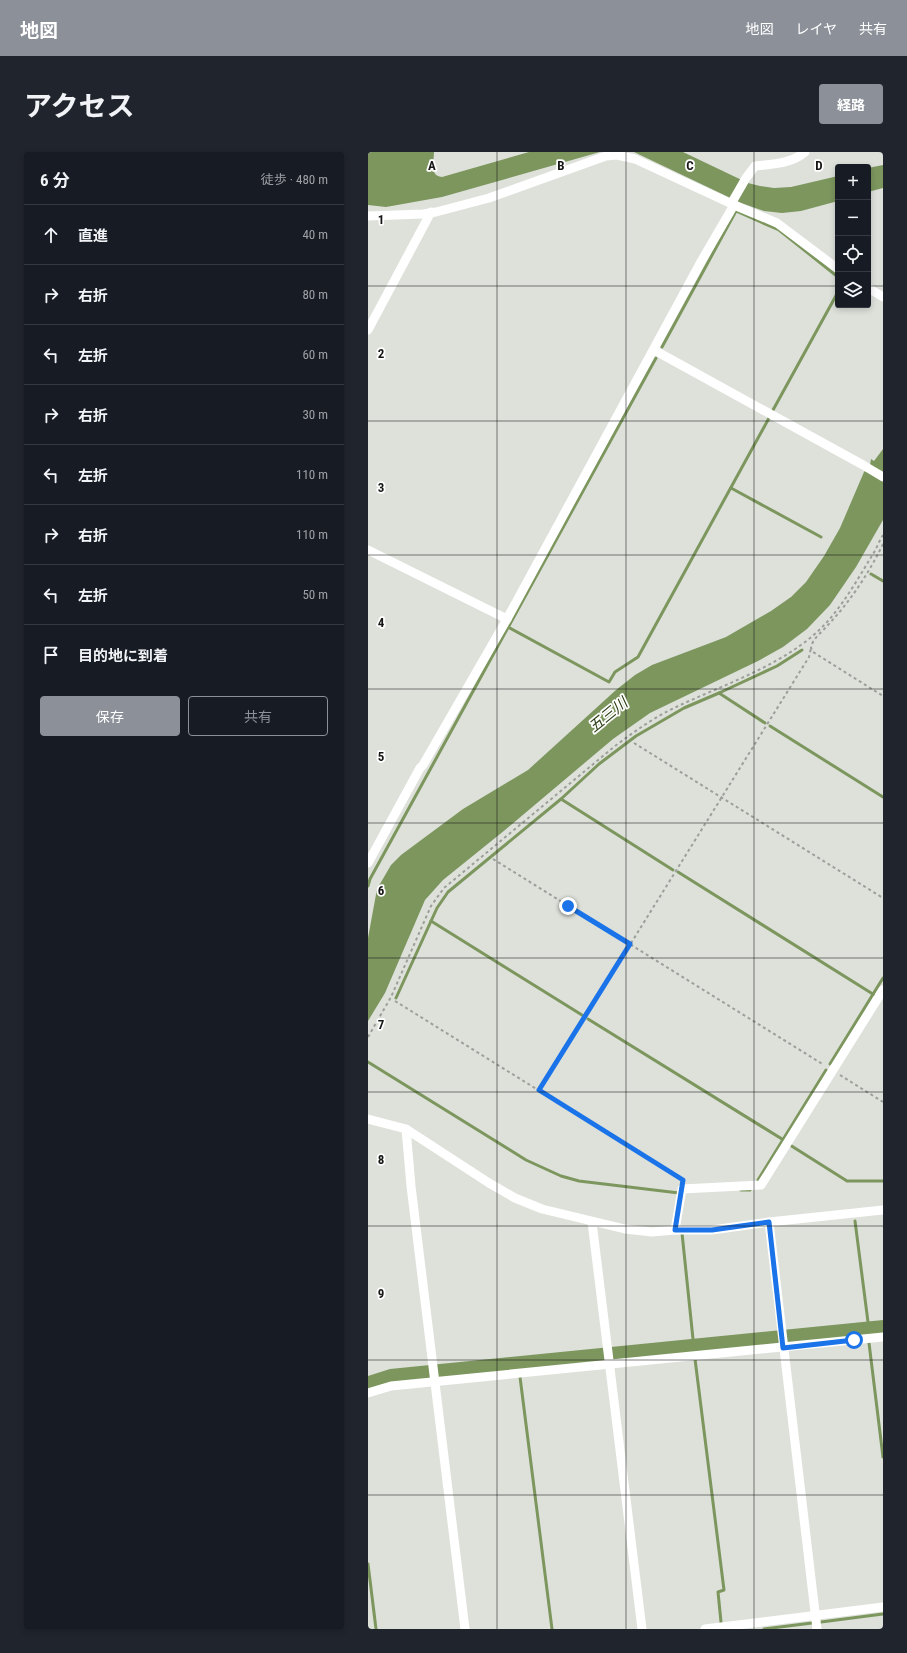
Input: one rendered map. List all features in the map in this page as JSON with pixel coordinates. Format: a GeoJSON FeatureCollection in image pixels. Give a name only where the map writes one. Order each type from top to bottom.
{"type":"FeatureCollection","features":[{"type":"Feature","properties":{"kind":"street"},"geometry":{"type":"LineString","coordinates":[[368,863],[420,768],[508,619],[746,178],[755,166],[782,164],[800,157],[805,152]]}},
{"type":"Feature","properties":{"kind":"street"},"geometry":{"type":"LineString","coordinates":[[368,216],[423,214],[489,198],[606,156],[617,154],[635,159],[777,223],[835,267]]}},
{"type":"Feature","properties":{"kind":"street"},"geometry":{"type":"LineString","coordinates":[[368,330],[431,212]]}},
{"type":"Feature","properties":{"kind":"street"},"geometry":{"type":"LineString","coordinates":[[871,290],[883,297]]}},
{"type":"Feature","properties":{"kind":"street"},"geometry":{"type":"LineString","coordinates":[[654,350],[863,465],[883,478]]}},
{"type":"Feature","properties":{"kind":"street"},"geometry":{"type":"LineString","coordinates":[[368,550],[508,619]]}},
{"type":"Feature","properties":{"kind":"street"},"geometry":{"type":"LineString","coordinates":[[675,1230],[682,1189],[761,1185],[883,990]]}},
{"type":"Feature","properties":{"kind":"street"},"geometry":{"type":"LineString","coordinates":[[368,1119],[406,1130],[515,1198],[542,1209],[625,1229],[652,1232],[675,1230],[712,1230],[769,1222],[883,1210]]}},
{"type":"Feature","properties":{"kind":"street"},"geometry":{"type":"LineString","coordinates":[[406,1130],[411,1186],[436,1381],[465,1629]]}},
{"type":"Feature","properties":{"kind":"street"},"geometry":{"type":"LineString","coordinates":[[592,1222],[642,1629]]}},
{"type":"Feature","properties":{"kind":"street"},"geometry":{"type":"LineString","coordinates":[[769,1222],[817,1629]]}},
{"type":"Feature","properties":{"kind":"street"},"geometry":{"type":"LineString","coordinates":[[368,1393],[391,1386],[436,1381],[883,1338]]}},
{"type":"Feature","properties":{"kind":"street"},"geometry":{"type":"LineString","coordinates":[[705,1629],[883,1607]]}},
{"type":"Feature","properties":{"kind":"path"},"geometry":{"type":"LineString","coordinates":[[368,1037],[391,998],[431,906],[437,895],[444,888],[615,746],[642,726],[672,709],[771,663],[807,640],[827,622],[839,606],[866,565],[883,535]]}},
{"type":"Feature","properties":{"kind":"path"},"geometry":{"type":"LineString","coordinates":[[539,1090],[809,657],[811,643],[828,625],[863,580],[883,544]]}},
{"type":"Feature","properties":{"kind":"path"},"geometry":{"type":"LineString","coordinates":[[810,648],[813,652],[883,696]]}},
{"type":"Feature","properties":{"kind":"path"},"geometry":{"type":"LineString","coordinates":[[634,743],[883,898]]}},
{"type":"Feature","properties":{"kind":"path"},"geometry":{"type":"LineString","coordinates":[[493,859],[883,1102]]}},
{"type":"Feature","properties":{"kind":"path"},"geometry":{"type":"LineString","coordinates":[[395,1001],[683,1180],[682,1189]]}},
{"type":"Feature","properties":{"kind":"water"},"geometry":{"type":"Polygon","coordinates":[[[368,152],[434,152],[433,168],[435,174],[442,177],[529,152],[600,152],[442,197],[386,207],[368,205],[368,152]]]}},
{"type":"Feature","properties":{"kind":"water"},"geometry":{"type":"Polygon","coordinates":[[[634,152],[683,152],[748,183],[774,188],[791,187],[835,177],[835,202],[801,211],[782,213],[764,211],[741,203],[634,152]]]}},
{"type":"Feature","properties":{"kind":"water"},"geometry":{"type":"Polygon","coordinates":[[[883,165],[883,188],[871,191],[871,167],[883,165]]]}},
{"type":"Feature","properties":{"kind":"water","name":"五三川"},"geometry":{"type":"Polygon","coordinates":[[[883,449],[883,520],[856,567],[830,605],[807,629],[783,647],[758,661],[650,713],[613,739],[443,880],[425,900],[385,993],[368,1021],[368,938],[377,889],[391,865],[401,855],[463,809],[528,770],[616,690],[635,675],[652,665],[726,637],[771,611],[791,597],[806,582],[824,556],[840,528],[864,472],[870,465],[871,459],[874,461],[883,449]]]}},
{"type":"Feature","properties":{"kind":"water"},"geometry":{"type":"Polygon","coordinates":[[[883,1320],[883,1334],[368,1390],[368,1376],[390,1369],[883,1320]]]}},
{"type":"Feature","properties":{"kind":"waterway"},"geometry":{"type":"LineString","coordinates":[[662,347],[736,211],[779,230],[835,275]]}},
{"type":"Feature","properties":{"kind":"waterway"},"geometry":{"type":"LineString","coordinates":[[773,410],[835,297]]}},
{"type":"Feature","properties":{"kind":"waterway"},"geometry":{"type":"LineString","coordinates":[[368,886],[370,879],[656,358]]}},
{"type":"Feature","properties":{"kind":"waterway"},"geometry":{"type":"LineString","coordinates":[[508,627],[609,682],[615,672],[638,657],[769,418]]}},
{"type":"Feature","properties":{"kind":"waterway"},"geometry":{"type":"LineString","coordinates":[[731,488],[821,537]]}},
{"type":"Feature","properties":{"kind":"waterway"},"geometry":{"type":"LineString","coordinates":[[871,574],[883,581]]}},
{"type":"Feature","properties":{"kind":"waterway"},"geometry":{"type":"LineString","coordinates":[[396,998],[437,908],[448,892],[561,799],[599,764],[636,736],[684,708],[777,666],[802,650]]}},
{"type":"Feature","properties":{"kind":"waterway"},"geometry":{"type":"LineString","coordinates":[[719,693],[765,723]]}},
{"type":"Feature","properties":{"kind":"waterway"},"geometry":{"type":"LineString","coordinates":[[770,726],[883,797]]}},
{"type":"Feature","properties":{"kind":"waterway"},"geometry":{"type":"LineString","coordinates":[[561,799],[673,870]]}},
{"type":"Feature","properties":{"kind":"waterway"},"geometry":{"type":"LineString","coordinates":[[678,872],[876,996]]}},
{"type":"Feature","properties":{"kind":"waterway"},"geometry":{"type":"LineString","coordinates":[[431,921],[582,1015]]}},
{"type":"Feature","properties":{"kind":"waterway"},"geometry":{"type":"LineString","coordinates":[[830,1064],[883,978]]}},
{"type":"Feature","properties":{"kind":"waterway"},"geometry":{"type":"LineString","coordinates":[[588,1019],[782,1139]]}},
{"type":"Feature","properties":{"kind":"waterway"},"geometry":{"type":"LineString","coordinates":[[368,1062],[526,1160],[561,1176],[579,1181],[679,1193]]}},
{"type":"Feature","properties":{"kind":"waterway"},"geometry":{"type":"LineString","coordinates":[[758,1180],[826,1070]]}},
{"type":"Feature","properties":{"kind":"waterway"},"geometry":{"type":"LineString","coordinates":[[790,1145],[847,1181],[883,1181]]}},
{"type":"Feature","properties":{"kind":"waterway"},"geometry":{"type":"LineString","coordinates":[[741,1190],[750,1190]]}},
{"type":"Feature","properties":{"kind":"waterway"},"geometry":{"type":"LineString","coordinates":[[855,1221],[868,1322]]}},
{"type":"Feature","properties":{"kind":"waterway"},"geometry":{"type":"LineString","coordinates":[[682,1233],[693,1339]]}},
{"type":"Feature","properties":{"kind":"waterway"},"geometry":{"type":"LineString","coordinates":[[869,1343],[883,1457]]}},
{"type":"Feature","properties":{"kind":"waterway"},"geometry":{"type":"LineString","coordinates":[[695,1359],[724,1590],[718,1592],[721,1622]]}},
{"type":"Feature","properties":{"kind":"waterway"},"geometry":{"type":"LineString","coordinates":[[520,1377],[552,1629]]}},
{"type":"Feature","properties":{"kind":"waterway"},"geometry":{"type":"LineString","coordinates":[[368,1564],[376,1629]]}},
{"type":"Feature","properties":{"kind":"waterway"},"geometry":{"type":"LineString","coordinates":[[821,1622],[883,1614]]}},
{"type":"Feature","properties":{"kind":"waterway"},"geometry":{"type":"LineString","coordinates":[[764,1629],[812,1623]]}},
{"type":"Feature","properties":{"kind":"route"},"geometry":{"type":"LineString","coordinates":[[568,906],[630,944],[539,1090],[683,1180],[675,1230],[712,1230],[769,1222],[783,1348],[854,1340]]}}]}
